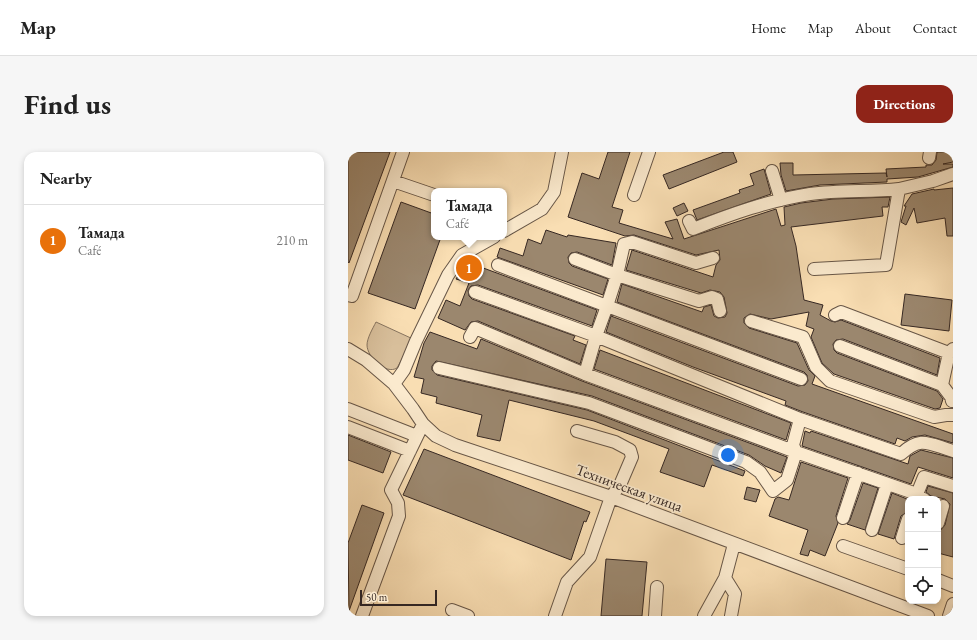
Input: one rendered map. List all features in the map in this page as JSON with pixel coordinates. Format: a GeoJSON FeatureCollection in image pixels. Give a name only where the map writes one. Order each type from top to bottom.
{"type":"FeatureCollection","features":[{"type":"Feature","properties":{"kind":"street"},"geometry":{"type":"LineString","coordinates":[[348,295],[352,296],[403,152]]}},
{"type":"Feature","properties":{"kind":"street"},"geometry":{"type":"LineString","coordinates":[[507,229],[542,209],[554,192],[562,152]]}},
{"type":"Feature","properties":{"kind":"street"},"geometry":{"type":"LineString","coordinates":[[634,195],[649,152]]}},
{"type":"Feature","properties":{"kind":"street"},"geometry":{"type":"LineString","coordinates":[[772,171],[781,200]]}},
{"type":"Feature","properties":{"kind":"street"},"geometry":{"type":"LineString","coordinates":[[689,221],[693,229],[735,213],[781,200],[812,194],[899,189],[933,181],[953,174]]}},
{"type":"Feature","properties":{"kind":"street"},"geometry":{"type":"LineString","coordinates":[[393,181],[431,194]]}},
{"type":"Feature","properties":{"kind":"street"},"geometry":{"type":"LineString","coordinates":[[814,268],[886,265],[899,189]]}},
{"type":"Feature","properties":{"kind":"street"},"geometry":{"type":"LineString","coordinates":[[394,384],[404,370],[416,341],[448,275],[462,255],[489,240]]}},
{"type":"Feature","properties":{"kind":"street"},"geometry":{"type":"LineString","coordinates":[[585,374],[596,336],[617,275],[624,244],[632,242],[696,263],[713,258]]}},
{"type":"Feature","properties":{"kind":"street"},"geometry":{"type":"LineString","coordinates":[[575,259],[617,275],[699,301],[712,297],[717,299],[720,311]]}},
{"type":"Feature","properties":{"kind":"street"},"geometry":{"type":"LineString","coordinates":[[498,265],[801,379]]}},
{"type":"Feature","properties":{"kind":"street"},"geometry":{"type":"LineString","coordinates":[[475,292],[596,336],[800,419],[901,454],[909,446],[921,441],[953,451]]}},
{"type":"Feature","properties":{"kind":"street"},"geometry":{"type":"LineString","coordinates":[[835,315],[841,312],[951,351],[942,385]]}},
{"type":"Feature","properties":{"kind":"street"},"geometry":{"type":"LineString","coordinates":[[751,322],[803,338],[816,367],[830,381],[934,417],[953,416]]}},
{"type":"Feature","properties":{"kind":"street"},"geometry":{"type":"LineString","coordinates":[[470,337],[475,328],[585,374],[796,452],[911,492],[916,496]]}},
{"type":"Feature","properties":{"kind":"street"},"geometry":{"type":"LineString","coordinates":[[840,346],[942,385],[953,402]]}},
{"type":"Feature","properties":{"kind":"street","name":"Техническая улица"},"geometry":{"type":"LineString","coordinates":[[348,349],[366,360],[394,384],[423,424],[436,436],[455,445],[611,497],[928,616]]}},
{"type":"Feature","properties":{"kind":"street"},"geometry":{"type":"LineString","coordinates":[[439,368],[589,403],[746,462],[760,472],[773,491],[788,480],[796,452],[793,445],[800,419]]}},
{"type":"Feature","properties":{"kind":"street"},"geometry":{"type":"LineString","coordinates":[[348,409],[417,436]]}},
{"type":"Feature","properties":{"kind":"street"},"geometry":{"type":"LineString","coordinates":[[362,616],[399,516],[398,503],[391,490],[423,424]]}},
{"type":"Feature","properties":{"kind":"street"},"geometry":{"type":"LineString","coordinates":[[348,427],[410,451]]}},
{"type":"Feature","properties":{"kind":"street"},"geometry":{"type":"LineString","coordinates":[[555,616],[568,582],[590,557],[611,497],[620,485],[632,457],[630,450],[615,442],[577,431]]}},
{"type":"Feature","properties":{"kind":"street"},"geometry":{"type":"LineString","coordinates":[[843,518],[858,473]]}},
{"type":"Feature","properties":{"kind":"street"},"geometry":{"type":"LineString","coordinates":[[919,496],[924,477],[953,486]]}},
{"type":"Feature","properties":{"kind":"street"},"geometry":{"type":"LineString","coordinates":[[872,530],[887,484]]}},
{"type":"Feature","properties":{"kind":"street"},"geometry":{"type":"LineString","coordinates":[[941,516],[945,506]]}},
{"type":"Feature","properties":{"kind":"street"},"geometry":{"type":"LineString","coordinates":[[902,538],[905,528]]}},
{"type":"Feature","properties":{"kind":"street"},"geometry":{"type":"LineString","coordinates":[[704,616],[725,578],[734,544]]}},
{"type":"Feature","properties":{"kind":"street"},"geometry":{"type":"LineString","coordinates":[[843,546],[905,568]]}},
{"type":"Feature","properties":{"kind":"street"},"geometry":{"type":"LineString","coordinates":[[725,578],[736,594],[731,616]]}},
{"type":"Feature","properties":{"kind":"street"},"geometry":{"type":"LineString","coordinates":[[941,581],[953,586]]}},
{"type":"Feature","properties":{"kind":"street"},"geometry":{"type":"LineString","coordinates":[[655,616],[657,588]]}},
{"type":"Feature","properties":{"kind":"street"},"geometry":{"type":"LineString","coordinates":[[949,616],[953,604]]}},
{"type":"Feature","properties":{"kind":"street"},"geometry":{"type":"LineString","coordinates":[[452,610],[468,616]]}},
{"type":"Feature","properties":{"kind":"shaded area"},"geometry":{"type":"Polygon","coordinates":[[[376,322],[413,339],[397,368],[393,370],[378,364],[370,355],[368,350],[368,339],[376,322]]]}},
{"type":"Feature","properties":{"kind":"building"},"geometry":{"type":"Polygon","coordinates":[[[348,152],[390,152],[349,263],[348,262],[348,152]]]}},
{"type":"Feature","properties":{"kind":"building"},"geometry":{"type":"Polygon","coordinates":[[[608,152],[630,152],[612,207],[623,210],[619,223],[673,239],[665,222],[677,219],[684,239],[776,209],[781,226],[785,225],[784,207],[801,203],[833,199],[890,197],[888,207],[882,207],[883,216],[791,227],[796,246],[804,300],[823,305],[820,315],[831,321],[835,322],[841,320],[940,358],[937,375],[843,339],[836,340],[833,344],[834,350],[837,353],[937,391],[943,399],[940,408],[935,409],[834,374],[822,363],[811,337],[814,329],[806,326],[809,312],[771,319],[750,314],[744,318],[744,323],[749,328],[797,343],[809,370],[815,376],[812,384],[953,434],[953,443],[925,435],[912,437],[905,441],[897,438],[895,444],[803,412],[785,405],[786,401],[693,367],[606,332],[611,316],[798,386],[805,385],[808,381],[807,375],[804,372],[617,302],[622,284],[702,312],[704,307],[711,305],[714,316],[718,318],[725,317],[727,313],[724,297],[720,292],[710,290],[701,293],[626,270],[632,250],[713,277],[716,265],[720,260],[719,250],[696,255],[634,235],[625,236],[568,217],[582,173],[599,179],[608,152]]]}},
{"type":"Feature","properties":{"kind":"building"},"geometry":{"type":"Polygon","coordinates":[[[724,152],[733,152],[737,162],[669,189],[663,175],[724,152]]]}},
{"type":"Feature","properties":{"kind":"building"},"geometry":{"type":"Polygon","coordinates":[[[937,152],[953,152],[953,162],[943,164],[953,164],[953,167],[918,177],[887,179],[887,182],[820,185],[786,191],[781,175],[780,163],[793,163],[793,175],[886,173],[887,177],[886,169],[926,167],[926,165],[932,165],[936,160],[937,152]]]}},
{"type":"Feature","properties":{"kind":"building"},"geometry":{"type":"Polygon","coordinates":[[[764,169],[771,194],[697,220],[693,210],[740,193],[739,190],[754,185],[750,174],[764,169]]]}},
{"type":"Feature","properties":{"kind":"building"},"geometry":{"type":"Polygon","coordinates":[[[953,188],[953,236],[947,236],[945,218],[917,223],[914,208],[906,225],[901,222],[906,206],[904,206],[912,194],[934,189],[953,188]]]}},
{"type":"Feature","properties":{"kind":"building"},"geometry":{"type":"Polygon","coordinates":[[[401,202],[431,213],[431,240],[440,240],[415,309],[368,293],[401,202]]]}},
{"type":"Feature","properties":{"kind":"building"},"geometry":{"type":"Polygon","coordinates":[[[684,203],[688,211],[677,216],[673,208],[684,203]]]}},
{"type":"Feature","properties":{"kind":"building"},"geometry":{"type":"Polygon","coordinates":[[[546,230],[567,237],[568,235],[616,243],[612,265],[577,252],[571,253],[568,257],[569,263],[572,266],[608,279],[603,295],[497,257],[500,248],[523,256],[528,239],[541,244],[546,230]]]}},
{"type":"Feature","properties":{"kind":"building"},"geometry":{"type":"Polygon","coordinates":[[[467,262],[597,310],[592,326],[478,285],[471,286],[468,290],[469,296],[472,299],[575,336],[573,340],[586,345],[580,364],[478,321],[471,322],[465,330],[438,318],[446,300],[460,306],[469,283],[456,279],[467,262]]]}},
{"type":"Feature","properties":{"kind":"building"},"geometry":{"type":"Polygon","coordinates":[[[905,294],[952,300],[949,331],[901,325],[905,294]]]}},
{"type":"Feature","properties":{"kind":"building"},"geometry":{"type":"Polygon","coordinates":[[[430,332],[477,349],[481,339],[582,381],[787,457],[781,473],[765,466],[749,455],[592,396],[436,361],[432,366],[432,370],[437,375],[587,410],[745,471],[743,476],[712,465],[704,487],[660,472],[669,449],[594,421],[509,400],[500,441],[477,436],[482,415],[436,403],[437,397],[421,393],[424,379],[414,377],[424,343],[430,332]]]}},
{"type":"Feature","properties":{"kind":"building"},"geometry":{"type":"Polygon","coordinates":[[[600,350],[791,423],[786,440],[594,369],[600,350]]]}},
{"type":"Feature","properties":{"kind":"building"},"geometry":{"type":"Polygon","coordinates":[[[805,431],[810,433],[811,431],[908,464],[910,456],[921,450],[953,458],[953,478],[918,467],[911,484],[802,446],[805,431]]]}},
{"type":"Feature","properties":{"kind":"building"},"geometry":{"type":"Polygon","coordinates":[[[348,435],[391,452],[383,473],[348,460],[348,435]]]}},
{"type":"Feature","properties":{"kind":"building"},"geometry":{"type":"Polygon","coordinates":[[[424,449],[590,512],[586,522],[584,521],[571,560],[403,495],[424,449]]]}},
{"type":"Feature","properties":{"kind":"building"},"geometry":{"type":"Polygon","coordinates":[[[801,462],[848,478],[836,516],[838,523],[825,556],[810,550],[808,556],[800,554],[808,530],[769,516],[775,499],[778,497],[789,500],[801,462]]]}},
{"type":"Feature","properties":{"kind":"building"},"geometry":{"type":"Polygon","coordinates":[[[863,483],[878,488],[865,530],[847,524],[850,520],[863,483]]]}},
{"type":"Feature","properties":{"kind":"building"},"geometry":{"type":"Polygon","coordinates":[[[928,486],[953,493],[953,557],[941,554],[941,530],[945,525],[950,504],[945,499],[941,498],[941,496],[931,496],[926,492],[928,486]]]}},
{"type":"Feature","properties":{"kind":"building"},"geometry":{"type":"Polygon","coordinates":[[[747,487],[760,490],[756,502],[744,499],[747,487]]]}},
{"type":"Feature","properties":{"kind":"building"},"geometry":{"type":"Polygon","coordinates":[[[892,493],[905,498],[905,514],[901,516],[894,539],[878,534],[892,493]]]}},
{"type":"Feature","properties":{"kind":"building"},"geometry":{"type":"Polygon","coordinates":[[[362,505],[384,513],[349,611],[348,543],[362,505]]]}},
{"type":"Feature","properties":{"kind":"building"},"geometry":{"type":"Polygon","coordinates":[[[606,559],[647,562],[642,616],[601,616],[606,559]]]}},
{"type":"Feature","properties":{"kind":"place","name":"Тамада"},"geometry":{"type":"Point","coordinates":[469,268]}}]}
